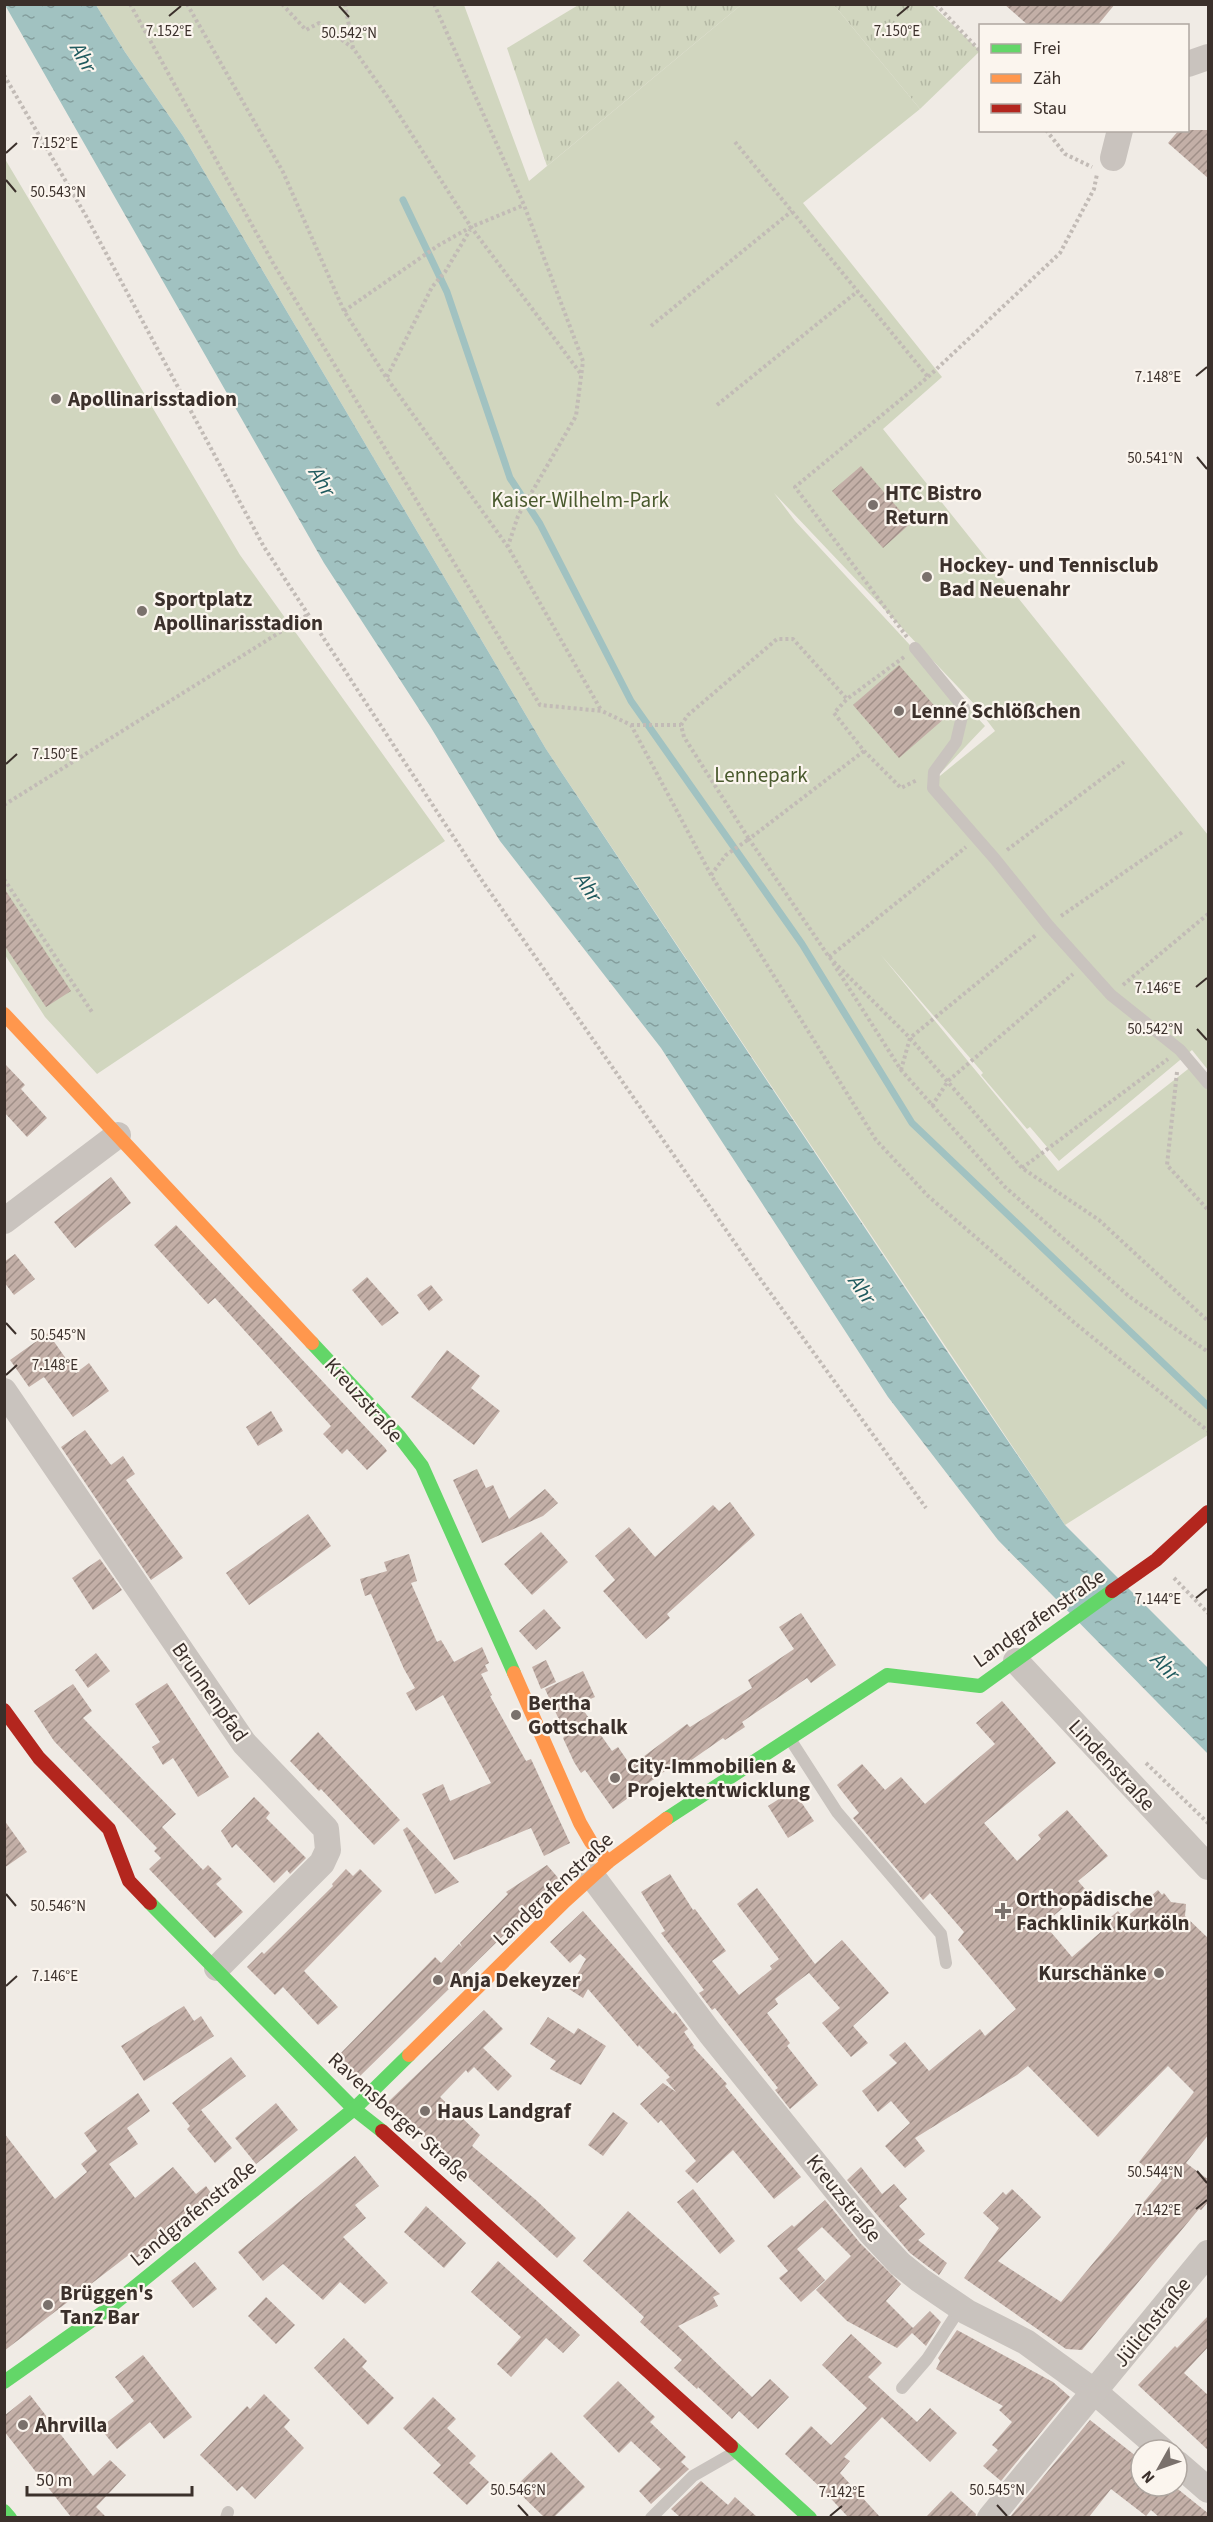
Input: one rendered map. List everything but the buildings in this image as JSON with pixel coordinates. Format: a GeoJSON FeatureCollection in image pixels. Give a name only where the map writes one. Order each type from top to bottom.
{"type":"FeatureCollection","features":[{"type":"Feature","properties":{"kind":"street"},"geometry":{"type":"LineString","coordinates":[[1189,64],[1209,57]]}},
{"type":"Feature","properties":{"kind":"street"},"geometry":{"type":"LineString","coordinates":[[1113,158],[1120,132]]}},
{"type":"Feature","properties":{"kind":"street","name":"Kreuzstraße"},"geometry":{"type":"LineString","coordinates":[[4,1014],[391,1428],[422,1466],[580,1823],[591,1842],[600,1869],[710,2033],[871,2233],[900,2264],[961,2307],[1026,2342],[1095,2392],[1148,2438]]}},
{"type":"Feature","properties":{"kind":"street"},"geometry":{"type":"LineString","coordinates":[[4,1221],[118,1135]]}},
{"type":"Feature","properties":{"kind":"street","name":"Brunnenpfad"},"geometry":{"type":"LineString","coordinates":[[4,1391],[244,1743],[327,1829],[328,1850],[322,1863],[217,1968]]}},
{"type":"Feature","properties":{"kind":"street","name":"Landgrafenstraße"},"geometry":{"type":"LineString","coordinates":[[4,2382],[105,2311],[354,2109],[600,1869],[653,1828],[887,1675],[980,1686],[1156,1560],[1209,1512]]}},
{"type":"Feature","properties":{"kind":"street","name":"Lindenstraße"},"geometry":{"type":"LineString","coordinates":[[1016,1661],[1209,1867]]}},
{"type":"Feature","properties":{"kind":"street","name":"Ravensberger Straße"},"geometry":{"type":"LineString","coordinates":[[4,1710],[39,1758],[109,1829],[115,1839],[123,1870],[129,1881],[354,2109],[370,2120],[810,2517]]}},
{"type":"Feature","properties":{"kind":"street","name":"Jülichstraße"},"geometry":{"type":"LineString","coordinates":[[990,2517],[1209,2253]]}},
{"type":"Feature","properties":{"kind":"street"},"geometry":{"type":"LineString","coordinates":[[1189,2473],[1209,2490]]}},
{"type":"Feature","properties":{"kind":"street"},"geometry":{"type":"LineString","coordinates":[[4,2511],[10,2517]]}},
{"type":"Feature","properties":{"kind":"lane"},"geometry":{"type":"LineString","coordinates":[[915,648],[964,708],[956,742],[934,772],[933,788],[995,859],[1048,925],[1111,995],[1180,1050],[1209,1083]]}},
{"type":"Feature","properties":{"kind":"lane"},"geometry":{"type":"LineString","coordinates":[[789,1738],[837,1812],[941,1934],[946,1963]]}},
{"type":"Feature","properties":{"kind":"lane"},"geometry":{"type":"LineString","coordinates":[[902,2388],[927,2359],[961,2307]]}},
{"type":"Feature","properties":{"kind":"lane"},"geometry":{"type":"LineString","coordinates":[[651,2517],[693,2476],[736,2451]]}},
{"type":"Feature","properties":{"kind":"path"},"geometry":{"type":"LineString","coordinates":[[130,4],[273,263],[540,705],[602,711],[631,724],[681,725]]}},
{"type":"Feature","properties":{"kind":"path"},"geometry":{"type":"LineString","coordinates":[[187,4],[283,172],[344,311],[386,377],[508,547],[602,711]]}},
{"type":"Feature","properties":{"kind":"path"},"geometry":{"type":"LineString","coordinates":[[191,11],[193,4]]}},
{"type":"Feature","properties":{"kind":"path"},"geometry":{"type":"LineString","coordinates":[[282,4],[306,30],[319,23],[353,48],[389,99],[471,227],[581,375]]}},
{"type":"Feature","properties":{"kind":"path"},"geometry":{"type":"LineString","coordinates":[[345,4],[353,48]]}},
{"type":"Feature","properties":{"kind":"path"},"geometry":{"type":"LineString","coordinates":[[434,4],[524,205],[583,361],[576,416],[518,516],[508,547]]}},
{"type":"Feature","properties":{"kind":"path"},"geometry":{"type":"LineString","coordinates":[[936,4],[979,49]]}},
{"type":"Feature","properties":{"kind":"path"},"geometry":{"type":"LineString","coordinates":[[4,75],[86,216],[264,547],[483,882],[756,1274],[926,1508]]}},
{"type":"Feature","properties":{"kind":"path"},"geometry":{"type":"LineString","coordinates":[[934,772],[901,788],[864,751],[834,713],[847,699],[915,648],[795,487],[928,377],[1060,253],[1094,189],[1098,171],[1065,154],[1048,132]]}},
{"type":"Feature","properties":{"kind":"path"},"geometry":{"type":"LineString","coordinates":[[735,142],[928,377]]}},
{"type":"Feature","properties":{"kind":"path"},"geometry":{"type":"LineString","coordinates":[[344,311],[439,245],[471,227],[524,205]]}},
{"type":"Feature","properties":{"kind":"path"},"geometry":{"type":"LineString","coordinates":[[651,326],[792,211]]}},
{"type":"Feature","properties":{"kind":"path"},"geometry":{"type":"LineString","coordinates":[[386,377],[432,287],[445,272],[471,227]]}},
{"type":"Feature","properties":{"kind":"path"},"geometry":{"type":"LineString","coordinates":[[717,405],[858,291]]}},
{"type":"Feature","properties":{"kind":"path"},"geometry":{"type":"LineString","coordinates":[[4,805],[309,614]]}},
{"type":"Feature","properties":{"kind":"path"},"geometry":{"type":"LineString","coordinates":[[847,699],[793,639],[777,639],[710,694],[681,725],[684,737],[749,839],[829,957],[901,1070],[1014,1195],[1131,1298],[1209,1352]]}},
{"type":"Feature","properties":{"kind":"path"},"geometry":{"type":"LineString","coordinates":[[631,724],[711,875],[876,1140],[928,1196],[1076,1324],[1209,1431]]}},
{"type":"Feature","properties":{"kind":"path"},"geometry":{"type":"LineString","coordinates":[[711,875],[726,855],[864,751]]}},
{"type":"Feature","properties":{"kind":"path"},"geometry":{"type":"LineString","coordinates":[[995,859],[1124,762]]}},
{"type":"Feature","properties":{"kind":"path"},"geometry":{"type":"LineString","coordinates":[[901,1070],[910,1038],[1048,925],[1184,831]]}},
{"type":"Feature","properties":{"kind":"path"},"geometry":{"type":"LineString","coordinates":[[829,957],[977,838]]}},
{"type":"Feature","properties":{"kind":"path"},"geometry":{"type":"LineString","coordinates":[[4,879],[92,1012]]}},
{"type":"Feature","properties":{"kind":"path"},"geometry":{"type":"LineString","coordinates":[[1111,995],[1209,914]]}},
{"type":"Feature","properties":{"kind":"path"},"geometry":{"type":"LineString","coordinates":[[829,957],[910,1038],[1022,1168],[1099,1220],[1209,1321]]}},
{"type":"Feature","properties":{"kind":"path"},"geometry":{"type":"LineString","coordinates":[[932,1106],[948,1081],[1083,965]]}},
{"type":"Feature","properties":{"kind":"path"},"geometry":{"type":"LineString","coordinates":[[1022,1168],[1180,1050]]}},
{"type":"Feature","properties":{"kind":"path"},"geometry":{"type":"LineString","coordinates":[[1180,1050],[1167,1165],[1209,1210]]}},
{"type":"Feature","properties":{"kind":"path"},"geometry":{"type":"LineString","coordinates":[[1156,1560],[1209,1613]]}},
{"type":"Feature","properties":{"kind":"green space"},"geometry":{"type":"Polygon","coordinates":[[[580,4],[741,5],[547,166],[507,48],[580,4]]]}},
{"type":"Feature","properties":{"kind":"green space"},"geometry":{"type":"Polygon","coordinates":[[[96,5],[464,5],[529,181],[741,5],[834,5],[920,109],[803,203],[942,377],[883,429],[1208,835],[1208,1070],[1192,1050],[1059,1161],[1030,1127],[1027,1129],[981,1075],[983,1073],[881,955],[1058,1171],[1192,1066],[1208,1085],[1208,1435],[1065,1525],[546,749],[183,136],[125,52],[96,5]],[[774,493],[795,521],[985,726],[930,784],[995,731],[976,706],[774,493]]]}},
{"type":"Feature","properties":{"kind":"green space"},"geometry":{"type":"Polygon","coordinates":[[[834,5],[932,5],[979,50],[920,109],[834,5]]]}},
{"type":"Feature","properties":{"kind":"green space","name":"Sportplatz Apollinarisstadion"},"geometry":{"type":"Polygon","coordinates":[[[5,159],[240,555],[445,841],[97,1074],[45,1017],[5,955],[5,159]]]}},
{"type":"Feature","properties":{"kind":"water","name":"Ahr"},"geometry":{"type":"Polygon","coordinates":[[[5,5],[96,5],[125,52],[183,136],[546,749],[947,1351],[1065,1525],[1208,1668],[1208,1754],[998,1540],[888,1397],[661,1048],[500,841],[430,726],[324,563],[5,5]]]}},
{"type":"Feature","properties":{"kind":"waterway"},"geometry":{"type":"LineString","coordinates":[[403,200],[447,292],[510,478],[540,524],[631,701],[802,944],[912,1123],[1208,1406]]}},
{"type":"Feature","properties":{"kind":"traffic: fast"},"geometry":{"type":"LineString","coordinates":[[312,1343],[399,1436],[422,1466],[514,1673]]}},
{"type":"Feature","properties":{"kind":"traffic: fast"},"geometry":{"type":"LineString","coordinates":[[666,1819],[887,1675],[980,1686],[1112,1591]]}},
{"type":"Feature","properties":{"kind":"traffic: fast"},"geometry":{"type":"LineString","coordinates":[[150,1903],[354,2109],[382,2131]]}},
{"type":"Feature","properties":{"kind":"traffic: fast"},"geometry":{"type":"LineString","coordinates":[[4,2382],[105,2311],[354,2109],[409,2055]]}},
{"type":"Feature","properties":{"kind":"traffic: fast"},"geometry":{"type":"LineString","coordinates":[[731,2446],[810,2518]]}},
{"type":"Feature","properties":{"kind":"traffic: fast"},"geometry":{"type":"LineString","coordinates":[[4,2511],[10,2518]]}},
{"type":"Feature","properties":{"kind":"traffic: slow"},"geometry":{"type":"LineString","coordinates":[[4,1014],[312,1343]]}},
{"type":"Feature","properties":{"kind":"traffic: slow"},"geometry":{"type":"LineString","coordinates":[[514,1673],[580,1823],[591,1842],[608,1862]]}},
{"type":"Feature","properties":{"kind":"traffic: slow"},"geometry":{"type":"LineString","coordinates":[[409,2055],[565,1901],[608,1862],[666,1819]]}},
{"type":"Feature","properties":{"kind":"traffic: jam"},"geometry":{"type":"LineString","coordinates":[[1112,1591],[1156,1560],[1208,1512]]}},
{"type":"Feature","properties":{"kind":"traffic: jam"},"geometry":{"type":"LineString","coordinates":[[4,1710],[39,1758],[109,1829],[129,1881],[150,1903]]}},
{"type":"Feature","properties":{"kind":"traffic: jam"},"geometry":{"type":"LineString","coordinates":[[382,2131],[731,2446]]}},
{"type":"Feature","properties":{"kind":"place","name":"Apollinarisstadion"},"geometry":{"type":"Point","coordinates":[56,399]}},
{"type":"Feature","properties":{"kind":"place","name":"HTC Bistro Return"},"geometry":{"type":"Point","coordinates":[873,505]}},
{"type":"Feature","properties":{"kind":"place","name":"Hockey- und Tennisclub Bad Neuenahr"},"geometry":{"type":"Point","coordinates":[927,577]}},
{"type":"Feature","properties":{"kind":"place","name":"Sportplatz Apollinarisstadion"},"geometry":{"type":"Point","coordinates":[142,611]}},
{"type":"Feature","properties":{"kind":"place","name":"Lenné Schlößchen"},"geometry":{"type":"Point","coordinates":[899,711]}},
{"type":"Feature","properties":{"kind":"place","name":"Bertha Gottschalk"},"geometry":{"type":"Point","coordinates":[516,1715]}},
{"type":"Feature","properties":{"kind":"place","name":"City-Immobilien & Projektentwicklung"},"geometry":{"type":"Point","coordinates":[615,1778]}},
{"type":"Feature","properties":{"kind":"place","name":"Orthopädische Fachklinik Kurköln"},"geometry":{"type":"Point","coordinates":[1003,1911]}},
{"type":"Feature","properties":{"kind":"place","name":"Kurschänke"},"geometry":{"type":"Point","coordinates":[1159,1973]}},
{"type":"Feature","properties":{"kind":"place","name":"Anja Dekeyzer"},"geometry":{"type":"Point","coordinates":[438,1980]}},
{"type":"Feature","properties":{"kind":"place","name":"Haus Landgraf"},"geometry":{"type":"Point","coordinates":[425,2111]}},
{"type":"Feature","properties":{"kind":"place","name":"Brüggen's Tanz Bar"},"geometry":{"type":"Point","coordinates":[48,2305]}},
{"type":"Feature","properties":{"kind":"place","name":"Ahrvilla"},"geometry":{"type":"Point","coordinates":[23,2425]}},
{"type":"Feature","properties":{"kind":"park label","name":"Kaiser-Wilhelm-Park"},"geometry":{"type":"Point","coordinates":[580,500]}},
{"type":"Feature","properties":{"kind":"park label","name":"Lennepark"},"geometry":{"type":"Point","coordinates":[761,775]}}]}
